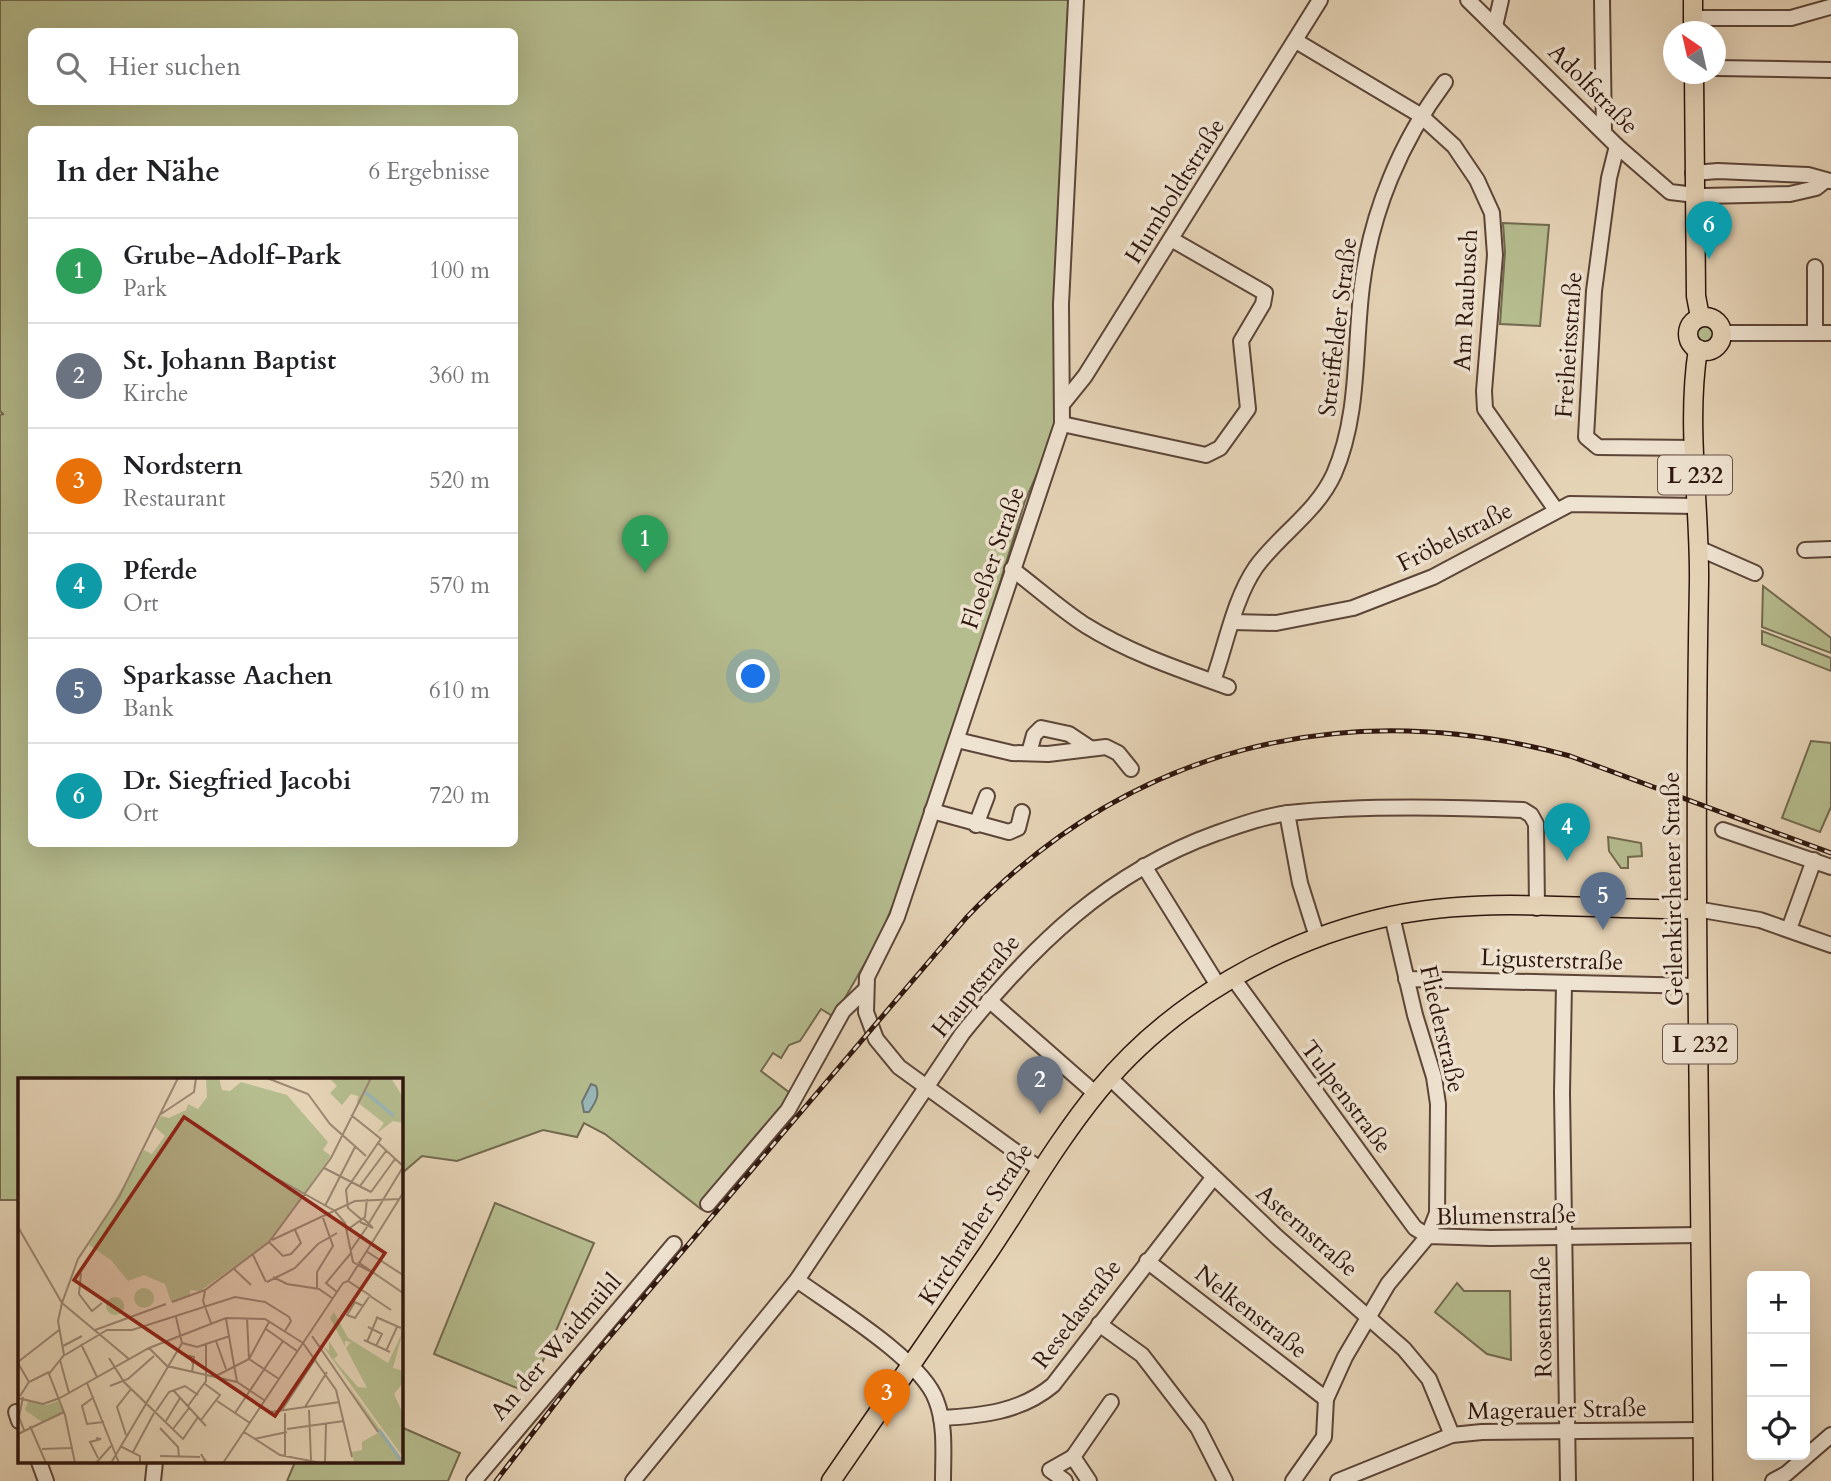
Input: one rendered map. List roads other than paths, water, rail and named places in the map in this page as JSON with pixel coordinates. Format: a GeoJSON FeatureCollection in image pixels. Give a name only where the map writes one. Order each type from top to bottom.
{"type":"FeatureCollection","features":[{"type":"Feature","properties":{"kind":"main road","name":"L 232"},"geometry":{"type":"LineString","coordinates":[[1694,84],[1693,195],[1696,296],[1700,317],[1692,323],[1688,332],[1690,342],[1698,349]]}},
{"type":"Feature","properties":{"kind":"main road"},"geometry":{"type":"LineString","coordinates":[[1698,349],[1714,348],[1723,333],[1716,320],[1700,317]]}},
{"type":"Feature","properties":{"kind":"main road","name":"Geilenkirchener Straße"},"geometry":{"type":"LineString","coordinates":[[1698,349],[1695,448],[1699,548],[1696,986],[1699,999],[1701,1086],[1697,1120],[1703,1481]]}},
{"type":"Feature","properties":{"kind":"main road","name":"Kirchrather Straße"},"geometry":{"type":"LineString","coordinates":[[831,1481],[912,1365],[1041,1170],[1096,1094],[1172,1019],[1226,983],[1317,937],[1392,916],[1467,908],[1696,909]]}},
{"type":"Feature","properties":{"kind":"street","name":"Floeßer Straße"},"geometry":{"type":"LineString","coordinates":[[1041,1170],[899,1067],[876,1039],[866,1012],[865,990],[872,965],[897,917],[1062,424],[1064,402],[1061,304],[1076,0]]}},
{"type":"Feature","properties":{"kind":"street","name":"Humboldtstraße"},"geometry":{"type":"LineString","coordinates":[[1064,402],[1085,376],[1320,0]]}},
{"type":"Feature","properties":{"kind":"street","name":"Adolfstraße"},"geometry":{"type":"LineString","coordinates":[[1468,0],[1618,146],[1670,192],[1693,195],[1790,194],[1816,188],[1828,181]]}},
{"type":"Feature","properties":{"kind":"street"},"geometry":{"type":"LineString","coordinates":[[1495,26],[1501,0]]}},
{"type":"Feature","properties":{"kind":"street"},"geometry":{"type":"LineString","coordinates":[[1602,0],[1604,132]]}},
{"type":"Feature","properties":{"kind":"street"},"geometry":{"type":"LineString","coordinates":[[1693,16],[1791,18],[1830,7]]}},
{"type":"Feature","properties":{"kind":"street","name":"Am Raubusch"},"geometry":{"type":"LineString","coordinates":[[1296,41],[1420,115],[1454,146],[1477,180],[1492,213],[1495,255],[1484,391],[1485,409],[1556,510]]}},
{"type":"Feature","properties":{"kind":"street"},"geometry":{"type":"LineString","coordinates":[[1726,68],[1831,69]]}},
{"type":"Feature","properties":{"kind":"street","name":"Streiffelder Straße"},"geometry":{"type":"LineString","coordinates":[[1213,681],[1254,570],[1268,551],[1317,502],[1334,474],[1349,429],[1356,391],[1362,284],[1373,227],[1408,137],[1420,115],[1445,82]]}},
{"type":"Feature","properties":{"kind":"street","name":"Freiheitsstraße"},"geometry":{"type":"LineString","coordinates":[[1618,146],[1609,178],[1594,291],[1586,437],[1598,447],[1695,448]]}},
{"type":"Feature","properties":{"kind":"street"},"geometry":{"type":"LineString","coordinates":[[1693,173],[1718,171],[1808,175],[1828,181]]}},
{"type":"Feature","properties":{"kind":"street"},"geometry":{"type":"LineString","coordinates":[[1062,424],[1206,455],[1220,448],[1248,409],[1241,341],[1263,304],[1265,293],[1171,239]]}},
{"type":"Feature","properties":{"kind":"street"},"geometry":{"type":"LineString","coordinates":[[1815,267],[1815,332]]}},
{"type":"Feature","properties":{"kind":"street"},"geometry":{"type":"LineString","coordinates":[[1723,333],[1831,333]]}},
{"type":"Feature","properties":{"kind":"street","name":"Fröbelstraße"},"geometry":{"type":"LineString","coordinates":[[1233,622],[1276,622],[1353,608],[1433,577],[1570,504],[1697,506]]}},
{"type":"Feature","properties":{"kind":"street"},"geometry":{"type":"LineString","coordinates":[[1699,548],[1755,573]]}},
{"type":"Feature","properties":{"kind":"street"},"geometry":{"type":"LineString","coordinates":[[1805,550],[1831,549]]}},
{"type":"Feature","properties":{"kind":"street"},"geometry":{"type":"LineString","coordinates":[[1012,569],[1099,633],[1163,665],[1228,687]]}},
{"type":"Feature","properties":{"kind":"street"},"geometry":{"type":"LineString","coordinates":[[1029,753],[1034,735],[1041,728],[1069,734],[1090,748]]}},
{"type":"Feature","properties":{"kind":"street"},"geometry":{"type":"LineString","coordinates":[[957,740],[997,751],[1029,753],[1113,749],[1131,769]]}},
{"type":"Feature","properties":{"kind":"street"},"geometry":{"type":"LineString","coordinates":[[976,825],[987,796]]}},
{"type":"Feature","properties":{"kind":"street","name":"Hauptstraße"},"geometry":{"type":"LineString","coordinates":[[633,1481],[797,1280],[962,1034],[989,1000],[1035,948],[1079,909],[1144,866],[1178,847],[1241,824],[1287,813],[1523,810],[1531,814],[1536,824],[1537,908]]}},
{"type":"Feature","properties":{"kind":"street"},"geometry":{"type":"LineString","coordinates":[[932,811],[976,825],[1014,832],[1022,812]]}},
{"type":"Feature","properties":{"kind":"street"},"geometry":{"type":"LineString","coordinates":[[1287,813],[1300,883],[1317,937]]}},
{"type":"Feature","properties":{"kind":"street"},"geometry":{"type":"LineString","coordinates":[[1723,830],[1831,866]]}},
{"type":"Feature","properties":{"kind":"street"},"geometry":{"type":"LineString","coordinates":[[1789,929],[1814,860]]}},
{"type":"Feature","properties":{"kind":"street","name":"Tulpenstraße"},"geometry":{"type":"LineString","coordinates":[[1144,866],[1226,983],[1415,1228],[1428,1236]]}},
{"type":"Feature","properties":{"kind":"street"},"geometry":{"type":"LineString","coordinates":[[1696,909],[1735,914],[1831,944]]}},
{"type":"Feature","properties":{"kind":"street","name":"Fliederstraße"},"geometry":{"type":"LineString","coordinates":[[1392,916],[1406,979],[1434,1077],[1438,1104],[1437,1213],[1428,1236]]}},
{"type":"Feature","properties":{"kind":"street","name":"Ligusterstraße"},"geometry":{"type":"LineString","coordinates":[[1406,979],[1696,986]]}},
{"type":"Feature","properties":{"kind":"street","name":"Rosenstraße"},"geometry":{"type":"LineString","coordinates":[[1564,984],[1562,1093],[1568,1481]]}},
{"type":"Feature","properties":{"kind":"street"},"geometry":{"type":"LineString","coordinates":[[708,1205],[788,1110],[843,1011],[865,990]]}},
{"type":"Feature","properties":{"kind":"street"},"geometry":{"type":"LineString","coordinates":[[989,1000],[1096,1094]]}},
{"type":"Feature","properties":{"kind":"street","name":"Asternstraße"},"geometry":{"type":"LineString","coordinates":[[1110,1078],[1213,1178],[1404,1349],[1429,1379],[1452,1435]]}},
{"type":"Feature","properties":{"kind":"street","name":"Resedastraße"},"geometry":{"type":"LineString","coordinates":[[941,1418],[982,1416],[1039,1397],[1065,1372],[1147,1261],[1213,1178]]}},
{"type":"Feature","properties":{"kind":"street","name":"Blumenstraße"},"geometry":{"type":"LineString","coordinates":[[1293,1481],[1324,1437],[1326,1399],[1345,1357],[1388,1284],[1428,1236],[1564,1238],[1700,1235]]}},
{"type":"Feature","properties":{"kind":"street","name":"An der Waidmühl"},"geometry":{"type":"LineString","coordinates":[[474,1481],[674,1244]]}},
{"type":"Feature","properties":{"kind":"street","name":"Nelkenstraße"},"geometry":{"type":"LineString","coordinates":[[1147,1261],[1326,1399]]}},
{"type":"Feature","properties":{"kind":"street"},"geometry":{"type":"LineString","coordinates":[[797,1280],[912,1365],[931,1387],[941,1418],[943,1481]]}},
{"type":"Feature","properties":{"kind":"street"},"geometry":{"type":"LineString","coordinates":[[1099,1324],[1142,1355],[1198,1428],[1225,1481]]}},
{"type":"Feature","properties":{"kind":"street"},"geometry":{"type":"LineString","coordinates":[[1065,1481],[1049,1470],[1073,1457],[1111,1402]]}},
{"type":"Feature","properties":{"kind":"street","name":"Magerauer Straße"},"geometry":{"type":"LineString","coordinates":[[1338,1481],[1452,1435],[1569,1430],[1702,1430]]}},
{"type":"Feature","properties":{"kind":"street"},"geometry":{"type":"LineString","coordinates":[[1773,1481],[1786,1474],[1831,1434]]}},
{"type":"Feature","properties":{"kind":"street"},"geometry":{"type":"LineString","coordinates":[[1073,1457],[1089,1481]]}},
{"type":"Feature","properties":{"kind":"street"},"geometry":{"type":"LineString","coordinates":[[40,1464],[46,1481]]}},
{"type":"Feature","properties":{"kind":"water"},"geometry":{"type":"Polygon","coordinates":[[[591,1084],[596,1086],[597,1096],[589,1112],[584,1112],[582,1102],[591,1084]]]}},
{"type":"Feature","properties":{"kind":"railway"},"geometry":{"type":"LineString","coordinates":[[496,1481],[578,1374],[966,918],[1029,859],[1097,812],[1169,775],[1244,750],[1323,735],[1403,731],[1486,738],[1570,756],[1831,853]]}},
{"type":"Feature","properties":{"kind":"place","name":"Dr. Siegfried Jacobi"},"geometry":{"type":"Point","coordinates":[1709,259]}},
{"type":"Feature","properties":{"kind":"place","name":"Grube-Adolf-Park"},"geometry":{"type":"Point","coordinates":[645,573]}},
{"type":"Feature","properties":{"kind":"place","name":"Pferde"},"geometry":{"type":"Point","coordinates":[1567,861]}},
{"type":"Feature","properties":{"kind":"place","name":"Sparkasse Aachen"},"geometry":{"type":"Point","coordinates":[1603,930]}},
{"type":"Feature","properties":{"kind":"place","name":"St. Johann Baptist"},"geometry":{"type":"Point","coordinates":[1040,1114]}},
{"type":"Feature","properties":{"kind":"place","name":"Nordstern"},"geometry":{"type":"Point","coordinates":[887,1427]}}]}
